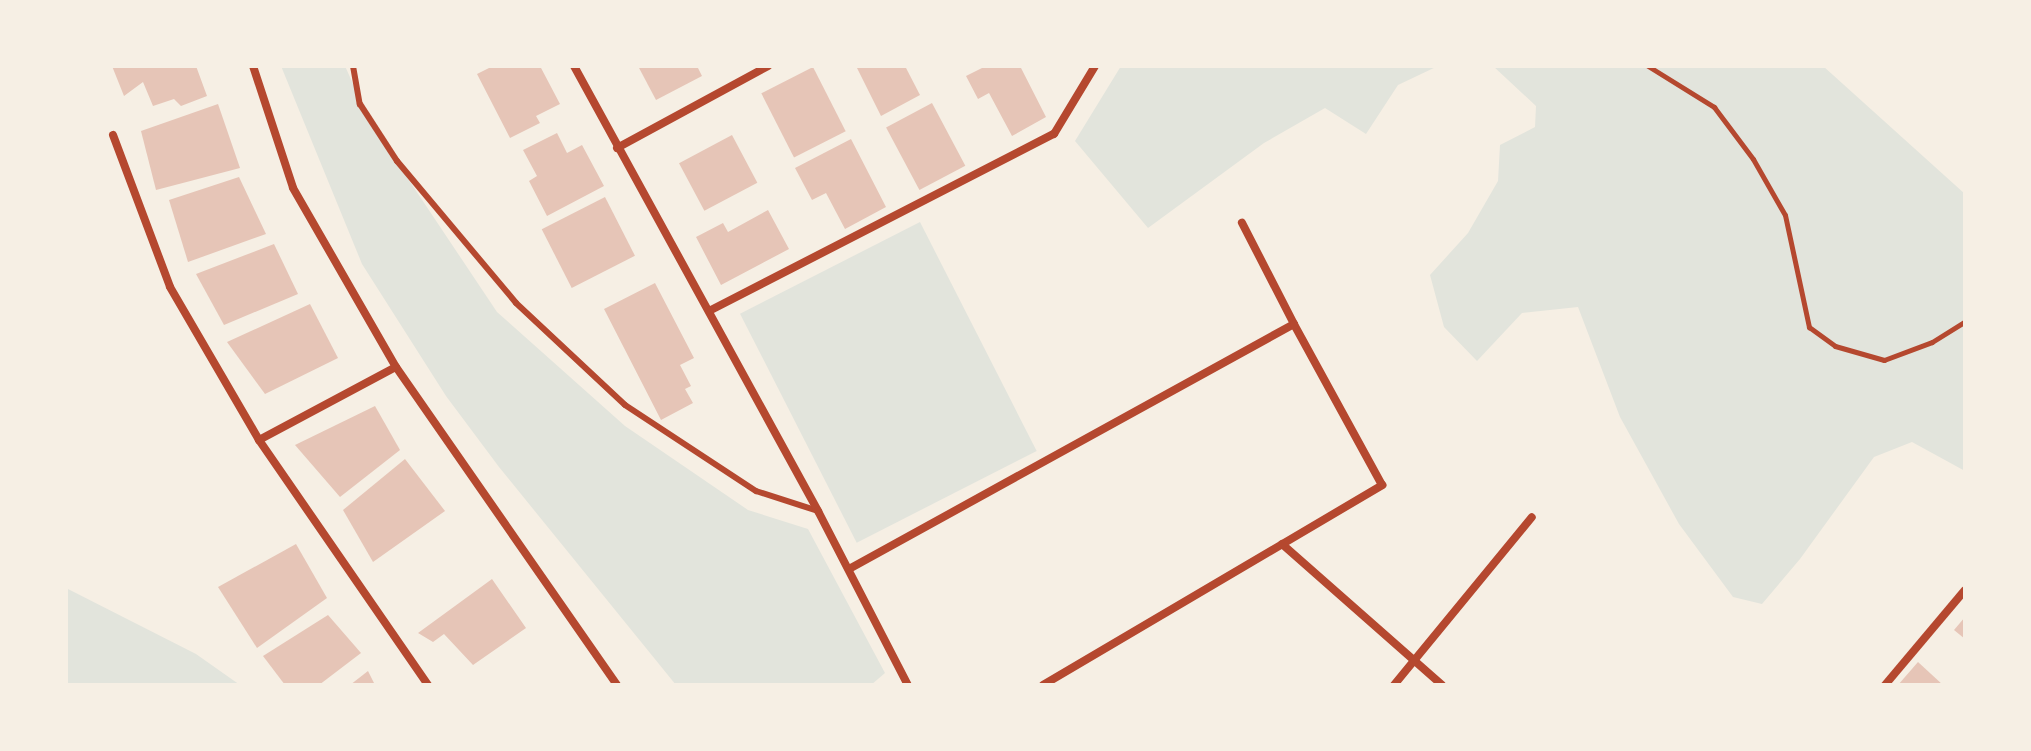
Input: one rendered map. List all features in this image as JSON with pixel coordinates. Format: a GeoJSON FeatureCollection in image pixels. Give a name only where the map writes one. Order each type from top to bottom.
{"type":"FeatureCollection","features":[{"type":"Feature","properties":{"kind":"street"},"geometry":{"type":"LineString","coordinates":[[253,66],[293,188],[396,367],[617,685]]}},
{"type":"Feature","properties":{"kind":"street"},"geometry":{"type":"LineString","coordinates":[[574,66],[818,511],[908,685]]}},
{"type":"Feature","properties":{"kind":"street"},"geometry":{"type":"LineString","coordinates":[[617,148],[768,66]]}},
{"type":"Feature","properties":{"kind":"street"},"geometry":{"type":"LineString","coordinates":[[709,311],[1054,134],[1095,66]]}},
{"type":"Feature","properties":{"kind":"street"},"geometry":{"type":"LineString","coordinates":[[113,135],[170,287],[259,440],[428,685]]}},
{"type":"Feature","properties":{"kind":"street"},"geometry":{"type":"LineString","coordinates":[[1043,685],[1382,485],[1242,223]]}},
{"type":"Feature","properties":{"kind":"street"},"geometry":{"type":"LineString","coordinates":[[849,569],[1294,324]]}},
{"type":"Feature","properties":{"kind":"street"},"geometry":{"type":"LineString","coordinates":[[259,440],[396,367]]}},
{"type":"Feature","properties":{"kind":"street"},"geometry":{"type":"LineString","coordinates":[[1394,685],[1532,517]]}},
{"type":"Feature","properties":{"kind":"street"},"geometry":{"type":"LineString","coordinates":[[1282,544],[1442,685]]}},
{"type":"Feature","properties":{"kind":"street"},"geometry":{"type":"LineString","coordinates":[[1885,685],[1965,590]]}},
{"type":"Feature","properties":{"kind":"lane"},"geometry":{"type":"LineString","coordinates":[[353,66],[360,104],[397,161],[516,303],[625,405],[756,491],[818,511]]}},
{"type":"Feature","properties":{"kind":"path"},"geometry":{"type":"LineString","coordinates":[[1648,66],[1714,107],[1753,159],[1785,215],[1809,327],[1835,346],[1884,360],[1932,342],[1965,321]]}},
{"type":"Feature","properties":{"kind":"shaded area"},"geometry":{"type":"Polygon","coordinates":[[[281,66],[345,66],[370,122],[497,312],[625,426],[748,510],[808,529],[885,673],[871,685],[676,685],[499,467],[446,396],[362,264],[281,66]]]}},
{"type":"Feature","properties":{"kind":"shaded area"},"geometry":{"type":"Polygon","coordinates":[[[1121,66],[1438,66],[1398,85],[1366,134],[1325,108],[1264,143],[1148,228],[1075,141],[1121,66]]]}},
{"type":"Feature","properties":{"kind":"shaded area"},"geometry":{"type":"Polygon","coordinates":[[[1493,66],[1823,66],[1965,194],[1965,471],[1912,442],[1874,457],[1800,559],[1762,604],[1733,597],[1679,524],[1620,417],[1578,307],[1522,313],[1477,361],[1444,327],[1430,275],[1468,233],[1498,181],[1500,145],[1535,127],[1536,106],[1493,66]]]}},
{"type":"Feature","properties":{"kind":"shaded area"},"geometry":{"type":"Polygon","coordinates":[[[920,222],[1037,451],[857,543],[740,314],[920,222]]]}},
{"type":"Feature","properties":{"kind":"shaded area"},"geometry":{"type":"Polygon","coordinates":[[[66,588],[196,654],[240,685],[66,685],[66,588]]]}},
{"type":"Feature","properties":{"kind":"building"},"geometry":{"type":"Polygon","coordinates":[[[112,66],[196,66],[207,96],[181,106],[174,99],[153,106],[143,82],[124,96],[112,66]]]}},
{"type":"Feature","properties":{"kind":"building"},"geometry":{"type":"Polygon","coordinates":[[[493,66],[540,66],[560,104],[536,116],[540,123],[510,138],[477,74],[493,66]]]}},
{"type":"Feature","properties":{"kind":"building"},"geometry":{"type":"Polygon","coordinates":[[[638,66],[697,66],[702,76],[656,100],[638,66]]]}},
{"type":"Feature","properties":{"kind":"building"},"geometry":{"type":"Polygon","coordinates":[[[856,66],[905,66],[920,95],[881,116],[856,66]]]}},
{"type":"Feature","properties":{"kind":"building"},"geometry":{"type":"Polygon","coordinates":[[[986,66],[1020,66],[1046,117],[1012,136],[989,93],[978,99],[966,76],[986,66]]]}},
{"type":"Feature","properties":{"kind":"building"},"geometry":{"type":"Polygon","coordinates":[[[813,67],[846,131],[794,157],[761,93],[813,67]]]}},
{"type":"Feature","properties":{"kind":"building"},"geometry":{"type":"Polygon","coordinates":[[[932,103],[965,166],[919,190],[886,127],[932,103]]]}},
{"type":"Feature","properties":{"kind":"building"},"geometry":{"type":"Polygon","coordinates":[[[218,104],[240,168],[156,190],[141,131],[218,104]]]}},
{"type":"Feature","properties":{"kind":"building"},"geometry":{"type":"Polygon","coordinates":[[[557,133],[567,153],[582,145],[604,186],[547,216],[529,181],[537,176],[523,150],[557,133]]]}},
{"type":"Feature","properties":{"kind":"building"},"geometry":{"type":"Polygon","coordinates":[[[732,135],[757,183],[704,211],[679,163],[732,135]]]}},
{"type":"Feature","properties":{"kind":"building"},"geometry":{"type":"Polygon","coordinates":[[[851,139],[886,207],[845,229],[826,193],[812,200],[795,168],[851,139]]]}},
{"type":"Feature","properties":{"kind":"building"},"geometry":{"type":"Polygon","coordinates":[[[239,177],[266,234],[188,262],[169,200],[239,177]]]}},
{"type":"Feature","properties":{"kind":"building"},"geometry":{"type":"Polygon","coordinates":[[[605,197],[635,256],[572,288],[542,229],[605,197]]]}},
{"type":"Feature","properties":{"kind":"building"},"geometry":{"type":"Polygon","coordinates":[[[768,210],[789,249],[721,285],[696,237],[723,223],[728,232],[768,210]]]}},
{"type":"Feature","properties":{"kind":"building"},"geometry":{"type":"Polygon","coordinates":[[[274,244],[298,294],[224,325],[196,274],[274,244]]]}},
{"type":"Feature","properties":{"kind":"building"},"geometry":{"type":"Polygon","coordinates":[[[655,283],[694,358],[680,365],[691,386],[685,389],[693,403],[661,420],[604,309],[655,283]]]}},
{"type":"Feature","properties":{"kind":"building"},"geometry":{"type":"Polygon","coordinates":[[[310,304],[338,358],[265,394],[227,342],[310,304]]]}},
{"type":"Feature","properties":{"kind":"building"},"geometry":{"type":"Polygon","coordinates":[[[375,406],[400,450],[340,497],[295,445],[375,406]]]}},
{"type":"Feature","properties":{"kind":"building"},"geometry":{"type":"Polygon","coordinates":[[[405,459],[445,511],[373,562],[343,510],[405,459]]]}},
{"type":"Feature","properties":{"kind":"building"},"geometry":{"type":"Polygon","coordinates":[[[296,544],[327,598],[257,648],[218,587],[296,544]]]}},
{"type":"Feature","properties":{"kind":"building"},"geometry":{"type":"Polygon","coordinates":[[[492,579],[526,628],[473,665],[444,634],[433,642],[418,633],[492,579]]]}},
{"type":"Feature","properties":{"kind":"building"},"geometry":{"type":"Polygon","coordinates":[[[328,615],[361,653],[319,685],[285,685],[263,656],[328,615]]]}},
{"type":"Feature","properties":{"kind":"building"},"geometry":{"type":"Polygon","coordinates":[[[1965,617],[1965,639],[1954,630],[1965,617]]]}},
{"type":"Feature","properties":{"kind":"building"},"geometry":{"type":"Polygon","coordinates":[[[1918,662],[1943,685],[1898,685],[1918,662]]]}},
{"type":"Feature","properties":{"kind":"building"},"geometry":{"type":"Polygon","coordinates":[[[368,671],[375,685],[350,685],[368,671]]]}}]}
